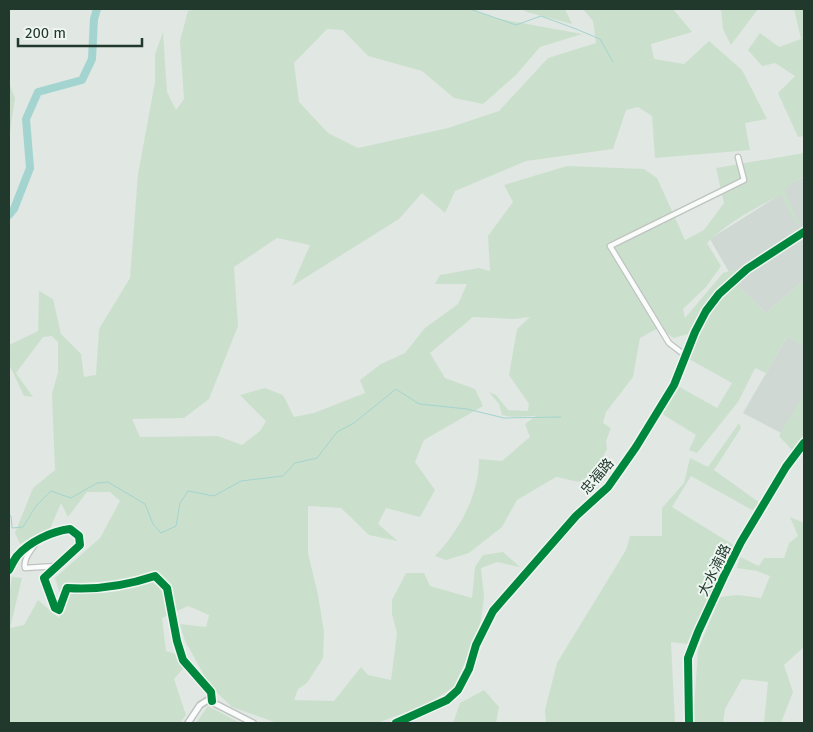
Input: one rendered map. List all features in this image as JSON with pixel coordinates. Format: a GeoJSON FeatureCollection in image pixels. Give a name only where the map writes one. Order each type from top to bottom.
{"type":"FeatureCollection","features":[{"type":"Feature","properties":{"kind":"street"},"geometry":{"type":"LineString","coordinates":[[686,356],[669,343],[610,246],[744,180],[738,157]]}},
{"type":"Feature","properties":{"kind":"street","name":"忠福路"},"geometry":{"type":"LineString","coordinates":[[396,723],[447,700],[458,690],[469,669],[476,645],[486,623],[494,611],[576,516],[608,487],[636,447],[674,385],[706,311],[719,294],[747,269],[804,232]]}},
{"type":"Feature","properties":{"kind":"street","name":"大水湳路"},"geometry":{"type":"LineString","coordinates":[[689,723],[688,666],[691,648],[742,542],[786,467],[804,443]]}},
{"type":"Feature","properties":{"kind":"street"},"geometry":{"type":"LineString","coordinates":[[9,570],[16,557],[40,540],[70,529],[78,536],[80,545],[44,578],[55,608],[59,610],[67,588],[96,588],[155,576],[167,588],[177,640],[183,660],[211,692],[212,701]]}},
{"type":"Feature","properties":{"kind":"street"},"geometry":{"type":"LineString","coordinates":[[40,540],[25,559],[25,568],[56,566]]}},
{"type":"Feature","properties":{"kind":"street"},"geometry":{"type":"LineString","coordinates":[[188,723],[204,701],[208,700],[253,723]]}},
{"type":"Feature","properties":{"kind":"shaded area"},"geometry":{"type":"Polygon","coordinates":[[[804,177],[804,280],[766,313],[736,284],[710,239],[783,193],[781,188],[804,177]]]}},
{"type":"Feature","properties":{"kind":"shaded area"},"geometry":{"type":"Polygon","coordinates":[[[787,337],[802,344],[804,342],[804,395],[783,434],[743,413],[787,337]]]}},
{"type":"Feature","properties":{"kind":"green space"},"geometry":{"type":"Polygon","coordinates":[[[196,9],[471,9],[495,18],[582,34],[540,47],[516,75],[483,104],[454,98],[422,71],[368,56],[343,30],[327,29],[294,63],[299,102],[328,133],[358,148],[448,128],[499,111],[548,58],[596,43],[593,21],[583,9],[673,9],[692,32],[651,44],[654,59],[684,64],[709,41],[742,70],[767,119],[745,123],[750,150],[655,158],[652,116],[638,107],[626,110],[613,149],[526,161],[455,191],[445,213],[422,193],[399,219],[292,286],[310,245],[277,238],[234,267],[238,326],[209,399],[184,418],[132,419],[140,437],[218,436],[242,445],[260,431],[266,421],[240,395],[265,388],[283,395],[294,417],[314,413],[365,393],[360,380],[381,364],[405,353],[425,328],[458,304],[467,284],[435,284],[440,275],[479,268],[490,271],[488,236],[513,202],[504,185],[567,166],[644,169],[657,178],[685,240],[704,230],[724,203],[716,168],[804,153],[804,176],[784,189],[799,223],[796,224],[781,195],[733,222],[707,243],[721,266],[706,287],[683,309],[685,318],[723,273],[734,270],[736,273],[700,313],[688,334],[674,338],[658,328],[640,338],[633,377],[606,412],[603,423],[611,428],[606,441],[607,449],[595,473],[579,482],[556,477],[517,500],[502,527],[469,553],[446,560],[435,556],[452,535],[466,512],[476,486],[479,459],[502,461],[530,437],[525,424],[536,416],[513,417],[502,415],[499,404],[489,392],[496,395],[508,410],[528,411],[529,404],[509,375],[517,329],[530,317],[514,319],[473,317],[430,353],[445,378],[475,389],[483,406],[424,440],[415,462],[435,490],[420,517],[386,508],[378,524],[398,541],[369,535],[341,508],[308,506],[308,553],[324,632],[323,658],[307,683],[298,689],[294,700],[334,701],[361,667],[368,675],[391,680],[397,633],[392,614],[392,600],[406,573],[424,573],[430,586],[472,598],[475,567],[483,555],[503,552],[520,567],[497,562],[481,568],[484,597],[481,620],[473,644],[454,687],[426,705],[377,723],[277,723],[232,707],[210,686],[185,641],[180,624],[206,627],[209,615],[188,606],[162,618],[166,651],[183,656],[187,664],[174,679],[186,715],[180,723],[9,723],[9,596],[12,577],[22,578],[10,628],[24,625],[38,600],[59,618],[64,607],[55,578],[100,538],[120,501],[110,492],[87,492],[68,517],[61,503],[49,531],[20,544],[15,533],[33,488],[55,470],[52,394],[58,372],[58,342],[52,336],[43,337],[16,373],[33,397],[24,396],[9,364],[9,345],[38,331],[39,291],[53,299],[61,334],[81,354],[84,377],[96,375],[99,329],[130,278],[138,174],[155,82],[155,54],[163,32],[167,92],[176,110],[184,99],[180,41],[188,11],[196,9]]]}},
{"type":"Feature","properties":{"kind":"green space"},"geometry":{"type":"Polygon","coordinates":[[[522,9],[565,9],[572,24],[527,12],[522,9]]]}},
{"type":"Feature","properties":{"kind":"green space"},"geometry":{"type":"Polygon","coordinates":[[[721,9],[758,9],[731,45],[723,29],[721,9]]]}},
{"type":"Feature","properties":{"kind":"green space"},"geometry":{"type":"Polygon","coordinates":[[[794,9],[804,9],[804,136],[798,137],[778,93],[795,76],[775,63],[762,66],[748,50],[760,33],[779,47],[801,39],[794,9]]]}},
{"type":"Feature","properties":{"kind":"green space"},"geometry":{"type":"Polygon","coordinates":[[[9,83],[15,98],[9,139],[9,83]]]}},
{"type":"Feature","properties":{"kind":"green space"},"geometry":{"type":"Polygon","coordinates":[[[804,280],[804,342],[802,345],[787,337],[766,373],[755,368],[738,402],[697,453],[689,450],[696,435],[659,412],[676,385],[717,408],[732,383],[689,359],[704,324],[713,309],[736,284],[766,313],[804,280]]]}},
{"type":"Feature","properties":{"kind":"green space"},"geometry":{"type":"Polygon","coordinates":[[[804,394],[804,434],[792,450],[779,436],[804,394]]]}},
{"type":"Feature","properties":{"kind":"green space"},"geometry":{"type":"Polygon","coordinates":[[[739,423],[741,428],[714,470],[760,503],[752,510],[691,476],[672,507],[735,546],[687,644],[671,642],[675,723],[546,723],[545,710],[557,663],[626,550],[630,536],[662,536],[662,508],[684,483],[690,458],[708,467],[739,423]]]}},
{"type":"Feature","properties":{"kind":"green space"},"geometry":{"type":"Polygon","coordinates":[[[790,517],[804,523],[804,647],[784,665],[793,692],[781,723],[764,723],[768,682],[742,679],[725,709],[723,723],[693,723],[698,650],[720,597],[738,595],[761,598],[770,576],[757,571],[737,568],[740,557],[759,566],[764,558],[784,558],[789,543],[798,536],[790,517]]]}},
{"type":"Feature","properties":{"kind":"green space"},"geometry":{"type":"Polygon","coordinates":[[[484,690],[499,707],[496,723],[453,723],[460,703],[484,690]]]}},
{"type":"Feature","properties":{"kind":"green space"},"geometry":{"type":"Polygon","coordinates":[[[208,706],[240,723],[196,723],[208,706]]]}},
{"type":"Feature","properties":{"kind":"waterway"},"geometry":{"type":"LineString","coordinates":[[9,215],[14,209],[30,168],[26,119],[38,92],[82,80],[92,59],[94,19],[97,9]]}},
{"type":"Feature","properties":{"kind":"waterway"},"geometry":{"type":"LineString","coordinates":[[470,9],[516,25],[541,16],[600,39],[613,62]]}},
{"type":"Feature","properties":{"kind":"waterway"},"geometry":{"type":"LineString","coordinates":[[9,515],[11,516],[12,528],[23,527],[36,506],[51,491],[71,498],[97,483],[108,482],[145,504],[153,524],[161,533],[176,526],[180,503],[188,491],[214,496],[241,481],[283,476],[295,463],[317,458],[337,432],[354,423],[396,389],[419,404],[467,409],[504,418],[561,417]]}},
{"type":"Feature","properties":{"kind":"cycle path"},"geometry":{"type":"LineString","coordinates":[[396,723],[447,700],[458,690],[469,669],[476,645],[493,611],[576,516],[608,487],[636,447],[674,385],[695,332],[706,311],[719,294],[747,269],[804,232]]}},
{"type":"Feature","properties":{"kind":"cycle path"},"geometry":{"type":"LineString","coordinates":[[689,723],[688,658],[698,632],[741,542],[786,467],[804,443]]}},
{"type":"Feature","properties":{"kind":"cycle path"},"geometry":{"type":"LineString","coordinates":[[9,570],[17,556],[28,546],[48,535],[70,529],[79,536],[80,545],[44,578],[55,608],[59,610],[67,588],[112,586],[155,576],[167,588],[177,641],[183,660],[211,692],[212,701]]}}]}
